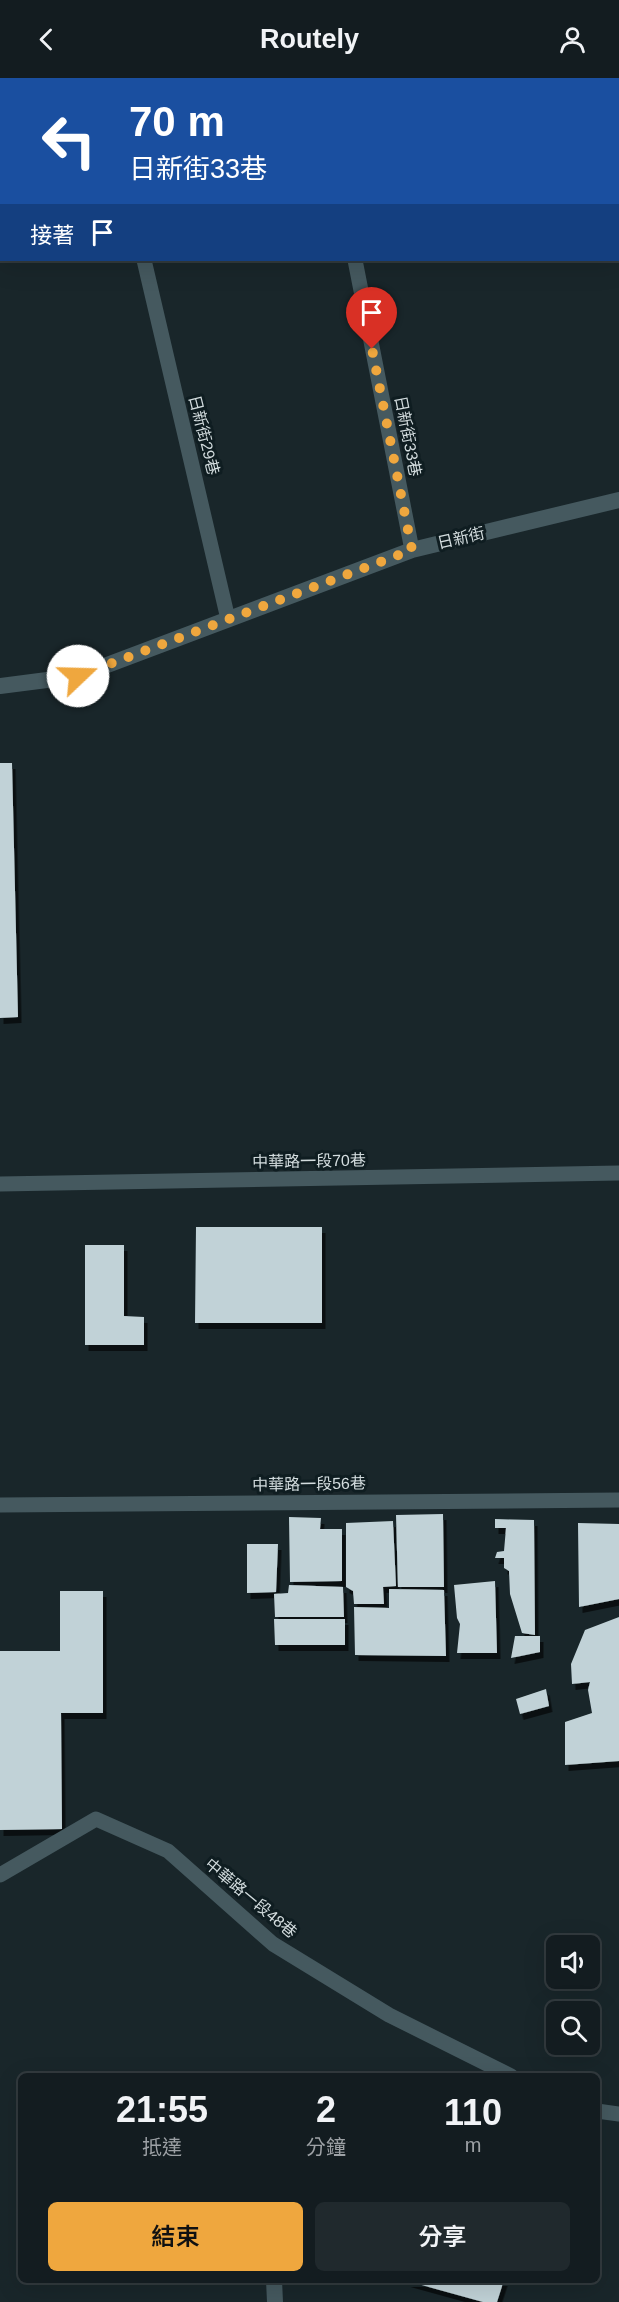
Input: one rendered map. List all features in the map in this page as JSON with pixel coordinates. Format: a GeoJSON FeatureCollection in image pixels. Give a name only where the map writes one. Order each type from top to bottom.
{"type":"FeatureCollection","features":[{"type":"Feature","properties":{"kind":"street","name":"日新街"},"geometry":{"type":"LineString","coordinates":[[0,686],[78,676],[412,550],[619,500]]}},
{"type":"Feature","properties":{"kind":"street"},"geometry":{"type":"LineString","coordinates":[[274,2283],[275,2302]]}},
{"type":"Feature","properties":{"kind":"lane","name":"日新街29巷"},"geometry":{"type":"LineString","coordinates":[[144,261],[228,619]]}},
{"type":"Feature","properties":{"kind":"lane","name":"日新街33巷"},"geometry":{"type":"LineString","coordinates":[[354,261],[412,550]]}},
{"type":"Feature","properties":{"kind":"lane","name":"中華路一段70巷"},"geometry":{"type":"LineString","coordinates":[[0,1184],[619,1173]]}},
{"type":"Feature","properties":{"kind":"lane","name":"中華路一段56巷"},"geometry":{"type":"LineString","coordinates":[[0,1505],[619,1500]]}},
{"type":"Feature","properties":{"kind":"lane","name":"中華路一段48巷"},"geometry":{"type":"LineString","coordinates":[[0,1875],[96,1819],[168,1851],[283,1950],[388,2014],[505,2073]]}},
{"type":"Feature","properties":{"kind":"lane"},"geometry":{"type":"LineString","coordinates":[[600,2111],[619,2114]]}},
{"type":"Feature","properties":{"kind":"building"},"geometry":{"type":"Polygon","coordinates":[[[0,763],[12,763],[18,1017],[0,1018],[0,763]]]}},
{"type":"Feature","properties":{"kind":"building"},"geometry":{"type":"Polygon","coordinates":[[[196,1227],[322,1227],[322,1323],[195,1323],[196,1227]]]}},
{"type":"Feature","properties":{"kind":"building"},"geometry":{"type":"Polygon","coordinates":[[[85,1245],[124,1245],[124,1316],[144,1317],[144,1345],[85,1345],[85,1245]]]}},
{"type":"Feature","properties":{"kind":"building"},"geometry":{"type":"Polygon","coordinates":[[[443,1514],[444,1587],[398,1587],[396,1515],[443,1514]]]}},
{"type":"Feature","properties":{"kind":"building"},"geometry":{"type":"Polygon","coordinates":[[[289,1517],[321,1518],[320,1529],[342,1529],[342,1581],[290,1582],[289,1517]]]}},
{"type":"Feature","properties":{"kind":"building"},"geometry":{"type":"Polygon","coordinates":[[[495,1519],[534,1520],[535,1635],[522,1633],[510,1594],[509,1571],[504,1568],[504,1558],[495,1558],[497,1552],[504,1551],[506,1528],[495,1528],[495,1519]]]}},
{"type":"Feature","properties":{"kind":"building"},"geometry":{"type":"Polygon","coordinates":[[[393,1521],[396,1586],[383,1587],[384,1604],[354,1604],[353,1591],[346,1587],[346,1523],[393,1521]]]}},
{"type":"Feature","properties":{"kind":"building"},"geometry":{"type":"Polygon","coordinates":[[[578,1523],[619,1524],[619,1599],[579,1607],[578,1523]]]}},
{"type":"Feature","properties":{"kind":"building"},"geometry":{"type":"Polygon","coordinates":[[[247,1544],[278,1544],[276,1592],[247,1593],[247,1544]]]}},
{"type":"Feature","properties":{"kind":"building"},"geometry":{"type":"Polygon","coordinates":[[[495,1581],[497,1653],[457,1653],[460,1624],[457,1618],[454,1585],[495,1581]]]}},
{"type":"Feature","properties":{"kind":"building"},"geometry":{"type":"Polygon","coordinates":[[[289,1585],[343,1587],[344,1617],[275,1617],[274,1594],[288,1593],[289,1585]]]}},
{"type":"Feature","properties":{"kind":"building"},"geometry":{"type":"Polygon","coordinates":[[[389,1589],[444,1590],[446,1656],[355,1655],[354,1607],[389,1608],[389,1589]]]}},
{"type":"Feature","properties":{"kind":"building"},"geometry":{"type":"Polygon","coordinates":[[[60,1591],[103,1591],[103,1713],[61,1713],[62,1829],[0,1830],[0,1651],[60,1651],[60,1591]]]}},
{"type":"Feature","properties":{"kind":"building"},"geometry":{"type":"Polygon","coordinates":[[[619,1617],[619,1761],[565,1765],[565,1722],[592,1713],[588,1690],[590,1682],[572,1684],[571,1664],[585,1630],[619,1617]]]}},
{"type":"Feature","properties":{"kind":"building"},"geometry":{"type":"Polygon","coordinates":[[[274,1619],[345,1619],[345,1645],[275,1645],[274,1619]]]}},
{"type":"Feature","properties":{"kind":"building"},"geometry":{"type":"Polygon","coordinates":[[[515,1636],[540,1636],[540,1652],[511,1658],[515,1636]]]}},
{"type":"Feature","properties":{"kind":"building"},"geometry":{"type":"Polygon","coordinates":[[[546,1689],[549,1706],[520,1714],[516,1699],[546,1689]]]}},
{"type":"Feature","properties":{"kind":"building"},"geometry":{"type":"Polygon","coordinates":[[[16,2164],[18,2164],[18,2201],[16,2164]]]}},
{"type":"Feature","properties":{"kind":"building"},"geometry":{"type":"Polygon","coordinates":[[[414,2283],[503,2283],[497,2302],[483,2302],[414,2283]]]}},
{"type":"Feature","properties":{"kind":"route"},"geometry":{"type":"LineString","coordinates":[[78,676],[412,550],[372,349]]}}]}
